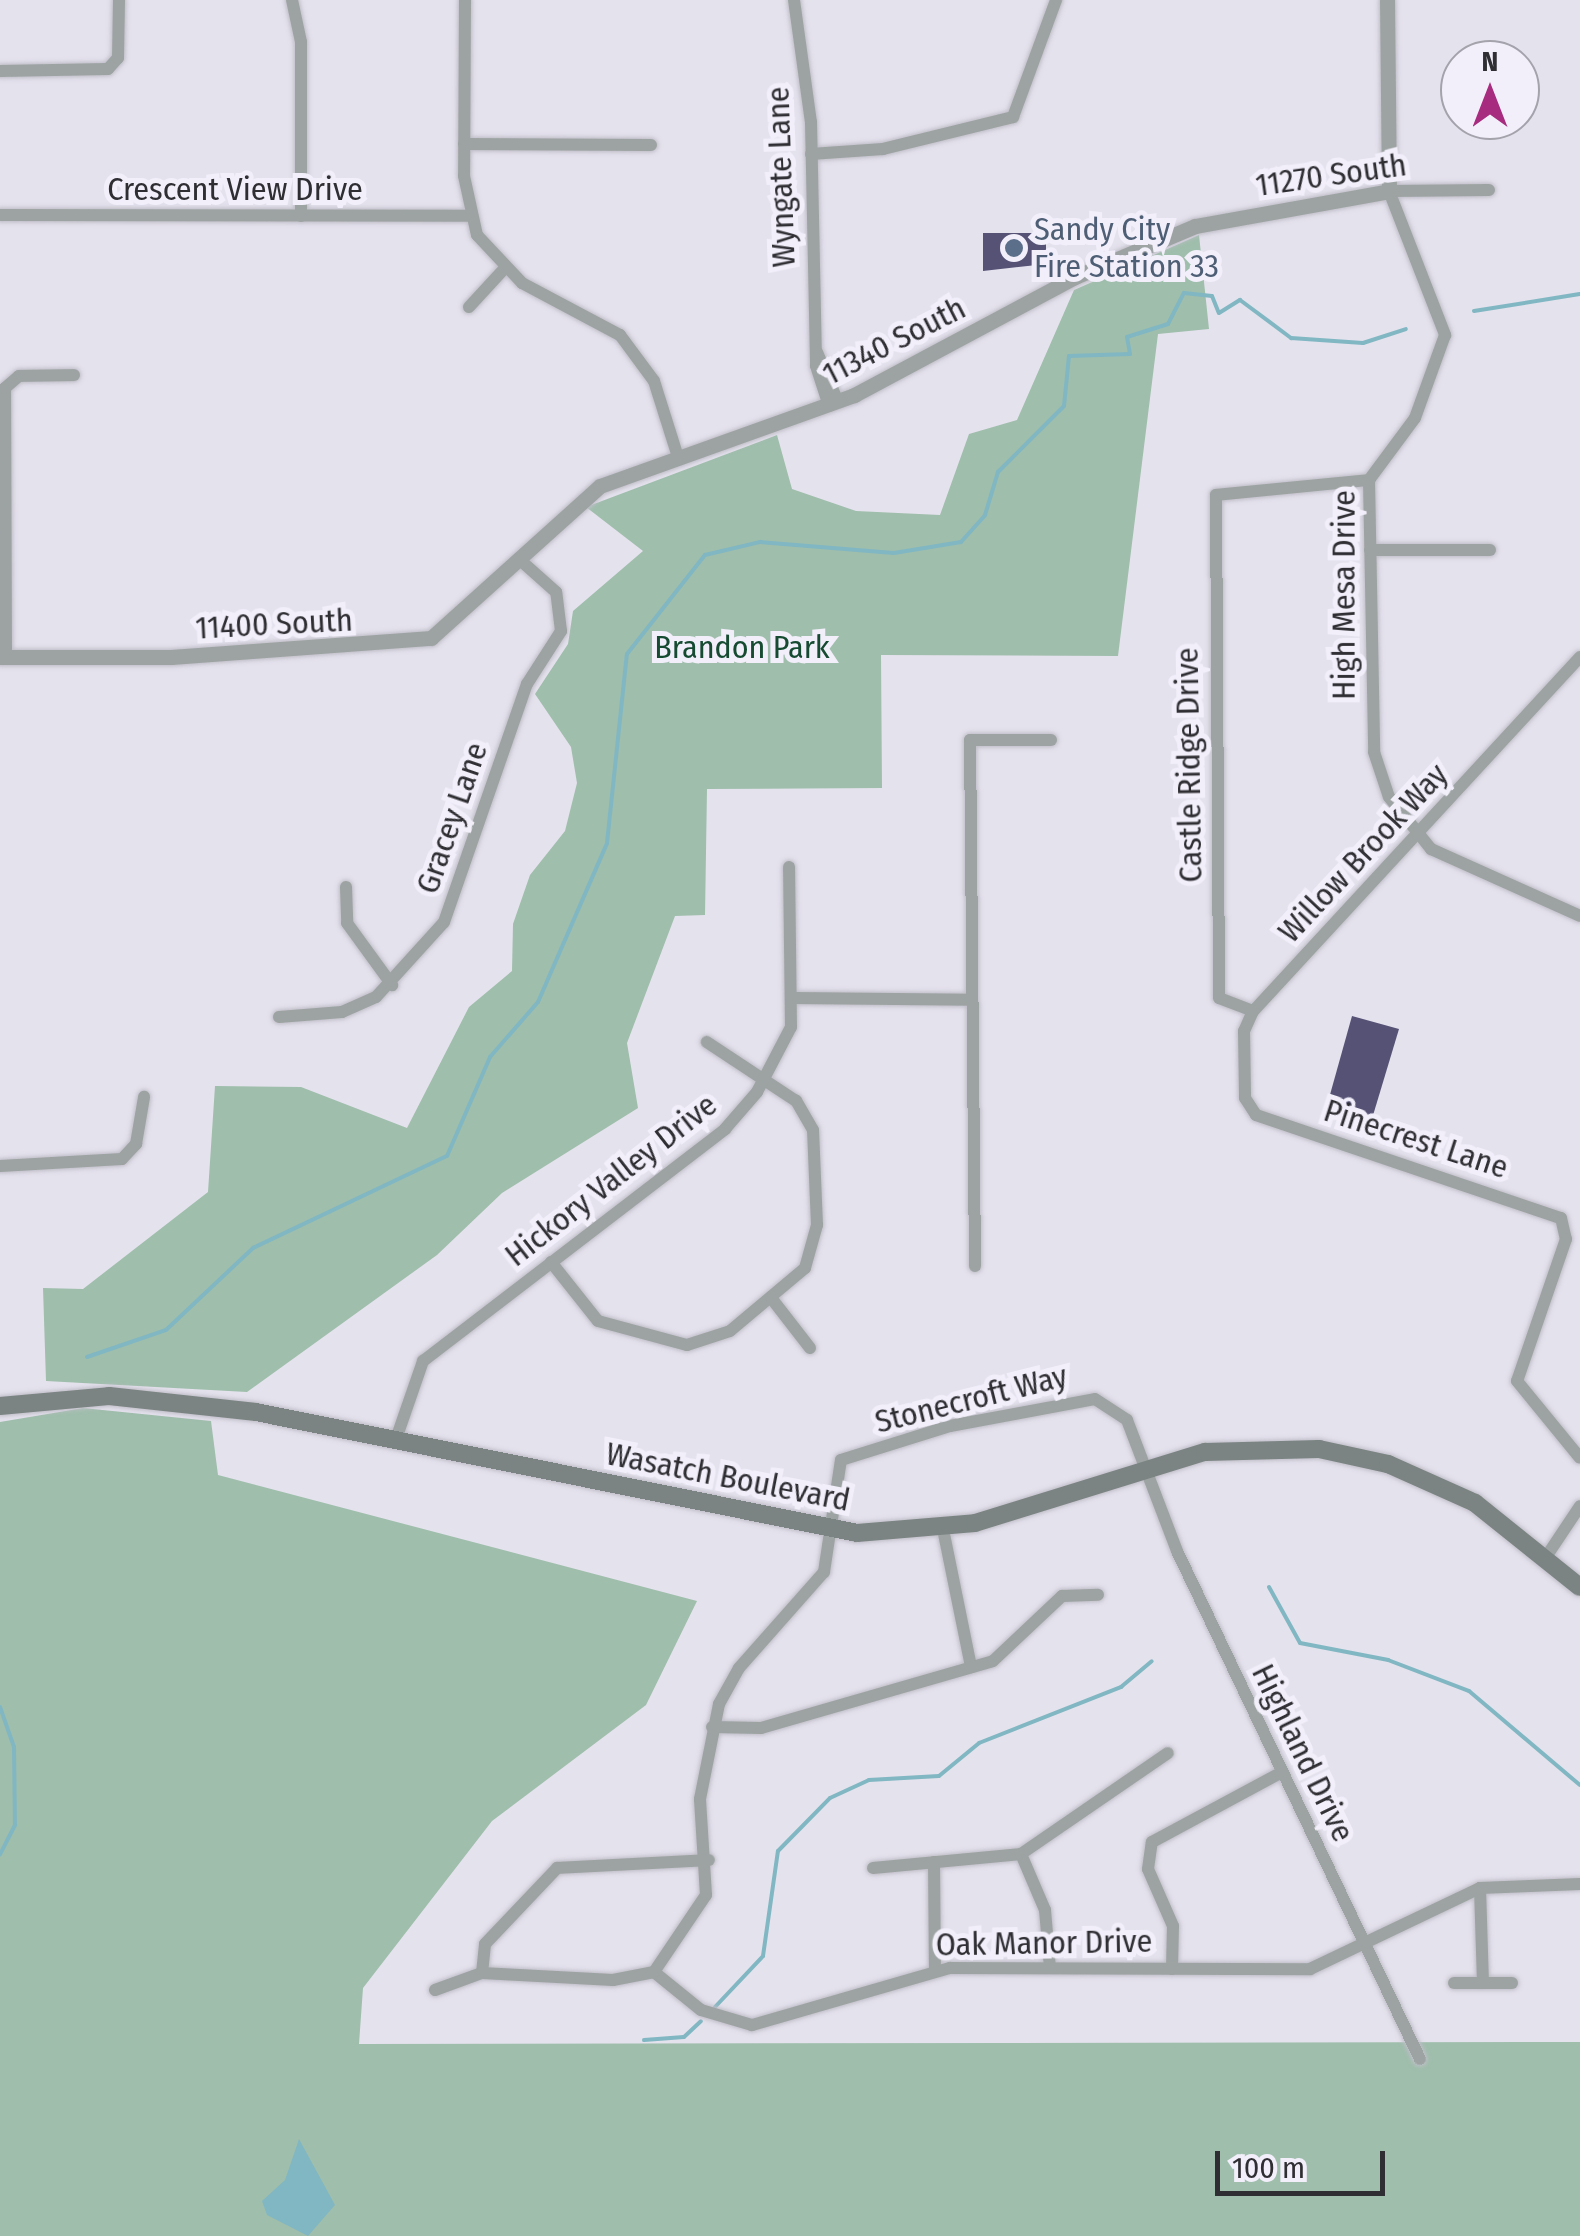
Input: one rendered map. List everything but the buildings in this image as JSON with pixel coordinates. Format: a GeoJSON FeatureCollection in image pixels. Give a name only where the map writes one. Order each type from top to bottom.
{"type":"FeatureCollection","features":[{"type":"Feature","properties":{"kind":"main road","name":"Wasatch Boulevard"},"geometry":{"type":"LineString","coordinates":[[0,1406],[109,1396],[396,1440],[830,1530],[943,1529],[1145,1469],[1260,1447],[1366,1458],[1475,1503],[1580,1587]]}},
{"type":"Feature","properties":{"kind":"street"},"geometry":{"type":"LineString","coordinates":[[0,71],[115,65],[120,0]]}},
{"type":"Feature","properties":{"kind":"street"},"geometry":{"type":"LineString","coordinates":[[292,0],[301,42],[301,216]]}},
{"type":"Feature","properties":{"kind":"street"},"geometry":{"type":"LineString","coordinates":[[465,0],[464,144],[470,216],[503,270],[620,336],[654,380],[678,457]]}},
{"type":"Feature","properties":{"kind":"street","name":"Wyngate Lane"},"geometry":{"type":"LineString","coordinates":[[794,0],[812,154],[816,352],[833,404]]}},
{"type":"Feature","properties":{"kind":"street"},"geometry":{"type":"LineString","coordinates":[[812,154],[882,149],[1012,117],[1056,0]]}},
{"type":"Feature","properties":{"kind":"street"},"geometry":{"type":"LineString","coordinates":[[1387,0],[1389,191]]}},
{"type":"Feature","properties":{"kind":"street"},"geometry":{"type":"LineString","coordinates":[[464,144],[651,145]]}},
{"type":"Feature","properties":{"kind":"street","name":"11270 South"},"geometry":{"type":"LineString","coordinates":[[1127,254],[1213,220],[1389,191],[1490,190]]}},
{"type":"Feature","properties":{"kind":"street","name":"High Mesa Drive"},"geometry":{"type":"LineString","coordinates":[[1389,191],[1444,335],[1415,418],[1369,480],[1374,752],[1389,797],[1416,835],[1453,863],[1580,916]]}},
{"type":"Feature","properties":{"kind":"street","name":"Crescent View Drive"},"geometry":{"type":"LineString","coordinates":[[0,216],[470,216]]}},
{"type":"Feature","properties":{"kind":"street","name":"11340 South"},"geometry":{"type":"LineString","coordinates":[[520,559],[584,495],[678,457],[833,404],[1127,254]]}},
{"type":"Feature","properties":{"kind":"street"},"geometry":{"type":"LineString","coordinates":[[470,307],[503,270]]}},
{"type":"Feature","properties":{"kind":"street"},"geometry":{"type":"LineString","coordinates":[[3,657],[5,388],[19,376],[74,376]]}},
{"type":"Feature","properties":{"kind":"street","name":"Castle Ridge Drive"},"geometry":{"type":"LineString","coordinates":[[1253,1011],[1219,998],[1216,495],[1290,495],[1369,480]]}},
{"type":"Feature","properties":{"kind":"street"},"geometry":{"type":"LineString","coordinates":[[1370,550],[1490,550]]}},
{"type":"Feature","properties":{"kind":"street","name":"11400 South"},"geometry":{"type":"LineString","coordinates":[[3,657],[413,644],[448,630],[520,559]]}},
{"type":"Feature","properties":{"kind":"street","name":"Gracey Lane"},"geometry":{"type":"LineString","coordinates":[[279,1016],[342,1012],[392,985],[444,922],[527,684],[561,631],[556,592],[520,559]]}},
{"type":"Feature","properties":{"kind":"street","name":"Willow Brook Way"},"geometry":{"type":"LineString","coordinates":[[1253,1011],[1580,657]]}},
{"type":"Feature","properties":{"kind":"street"},"geometry":{"type":"LineString","coordinates":[[975,1266],[970,740],[1051,740]]}},
{"type":"Feature","properties":{"kind":"street","name":"Hickory Valley Drive"},"geometry":{"type":"LineString","coordinates":[[396,1440],[423,1361],[724,1129],[765,1079],[786,1042],[793,998],[789,867]]}},
{"type":"Feature","properties":{"kind":"street"},"geometry":{"type":"LineString","coordinates":[[346,886],[347,924],[392,985]]}},
{"type":"Feature","properties":{"kind":"street"},"geometry":{"type":"LineString","coordinates":[[793,998],[972,1000]]}},
{"type":"Feature","properties":{"kind":"street","name":"Pinecrest Lane"},"geometry":{"type":"LineString","coordinates":[[1253,1011],[1244,1031],[1248,1108],[1554,1212],[1566,1225],[1517,1381],[1580,1456]]}},
{"type":"Feature","properties":{"kind":"street"},"geometry":{"type":"LineString","coordinates":[[551,1262],[598,1321],[671,1344],[716,1339],[772,1298],[812,1254],[816,1148],[806,1114],[765,1079],[707,1042]]}},
{"type":"Feature","properties":{"kind":"street"},"geometry":{"type":"LineString","coordinates":[[0,1166],[122,1159],[136,1144],[144,1097]]}},
{"type":"Feature","properties":{"kind":"street"},"geometry":{"type":"LineString","coordinates":[[772,1298],[810,1348]]}},
{"type":"Feature","properties":{"kind":"street","name":"Stonecroft Way"},"geometry":{"type":"LineString","coordinates":[[830,1530],[837,1468],[848,1454],[1080,1400],[1121,1411],[1145,1469]]}},
{"type":"Feature","properties":{"kind":"street","name":"Highland Drive"},"geometry":{"type":"LineString","coordinates":[[1145,1469],[1280,1773],[1420,2059]]}},
{"type":"Feature","properties":{"kind":"street"},"geometry":{"type":"LineString","coordinates":[[1546,1557],[1580,1506]]}},
{"type":"Feature","properties":{"kind":"street"},"geometry":{"type":"LineString","coordinates":[[943,1529],[972,1667]]}},
{"type":"Feature","properties":{"kind":"street"},"geometry":{"type":"LineString","coordinates":[[435,1990],[482,1973],[614,1980],[654,1972],[703,1902],[709,1860],[700,1799],[712,1727],[738,1668],[820,1579],[830,1530]]}},
{"type":"Feature","properties":{"kind":"street"},"geometry":{"type":"LineString","coordinates":[[712,1727],[761,1728],[972,1667],[1019,1646],[1062,1596],[1098,1595]]}},
{"type":"Feature","properties":{"kind":"street"},"geometry":{"type":"LineString","coordinates":[[873,1868],[1021,1854],[1168,1753]]}},
{"type":"Feature","properties":{"kind":"street"},"geometry":{"type":"LineString","coordinates":[[1172,1969],[1174,1926],[1148,1869],[1152,1842],[1280,1773]]}},
{"type":"Feature","properties":{"kind":"street"},"geometry":{"type":"LineString","coordinates":[[1021,1854],[1044,1910],[1050,1968]]}},
{"type":"Feature","properties":{"kind":"street"},"geometry":{"type":"LineString","coordinates":[[482,1973],[485,1944],[557,1868],[709,1860]]}},
{"type":"Feature","properties":{"kind":"street"},"geometry":{"type":"LineString","coordinates":[[934,1862],[935,1970]]}},
{"type":"Feature","properties":{"kind":"street","name":"Oak Manor Drive"},"geometry":{"type":"LineString","coordinates":[[654,1972],[700,2010],[752,2025],[935,1970],[1310,1969],[1363,1938],[1480,1888],[1580,1884]]}},
{"type":"Feature","properties":{"kind":"street"},"geometry":{"type":"LineString","coordinates":[[1480,1888],[1483,1983]]}},
{"type":"Feature","properties":{"kind":"street"},"geometry":{"type":"LineString","coordinates":[[1454,1984],[1512,1983]]}},
{"type":"Feature","properties":{"kind":"green space","name":"Brandon Park"},"geometry":{"type":"Polygon","coordinates":[[[1199,235],[1209,329],[1158,334],[1118,656],[881,655],[882,788],[707,789],[705,915],[675,916],[627,1043],[638,1108],[502,1193],[437,1255],[247,1392],[46,1381],[43,1288],[83,1289],[208,1192],[215,1086],[301,1087],[407,1128],[469,1007],[512,971],[513,924],[530,875],[565,831],[577,783],[571,747],[535,694],[568,644],[573,611],[643,551],[586,507],[777,435],[792,489],[856,511],[940,515],[969,434],[1017,420],[1074,290],[1199,235]]]}},
{"type":"Feature","properties":{"kind":"green space"},"geometry":{"type":"Polygon","coordinates":[[[83,1408],[211,1421],[218,1475],[697,1601],[646,1705],[492,1821],[363,1988],[359,2044],[1580,2042],[1580,2236],[0,2236],[0,1422],[83,1408]]]}},
{"type":"Feature","properties":{"kind":"water"},"geometry":{"type":"Polygon","coordinates":[[[299,2139],[335,2205],[308,2236],[267,2215],[262,2201],[285,2180],[299,2139]]]}},
{"type":"Feature","properties":{"kind":"waterway"},"geometry":{"type":"LineString","coordinates":[[87,1357],[166,1330],[253,1248],[447,1156],[490,1057],[538,1002],[607,843],[627,654],[705,555],[760,542],[894,553],[961,542],[985,515],[998,472],[1064,406],[1069,356],[1130,354],[1127,337],[1168,324],[1184,293],[1212,296],[1219,313],[1240,300],[1291,338],[1363,343],[1406,329]]}},
{"type":"Feature","properties":{"kind":"waterway"},"geometry":{"type":"LineString","coordinates":[[1474,311],[1580,294]]}},
{"type":"Feature","properties":{"kind":"waterway"},"geometry":{"type":"LineString","coordinates":[[1269,1587],[1300,1643],[1388,1660],[1469,1691],[1580,1785]]}},
{"type":"Feature","properties":{"kind":"waterway"},"geometry":{"type":"LineString","coordinates":[[715,2007],[763,1956],[778,1851],[830,1798],[869,1780],[939,1776],[979,1743],[1121,1687],[1152,1661]]}},
{"type":"Feature","properties":{"kind":"waterway"},"geometry":{"type":"LineString","coordinates":[[0,1707],[14,1747],[15,1825],[0,1854]]}},
{"type":"Feature","properties":{"kind":"waterway"},"geometry":{"type":"LineString","coordinates":[[644,2040],[684,2037],[701,2021]]}},
{"type":"Feature","properties":{"kind":"place","name":"Sandy City Fire Station 33"},"geometry":{"type":"Point","coordinates":[1014,248]}}]}
